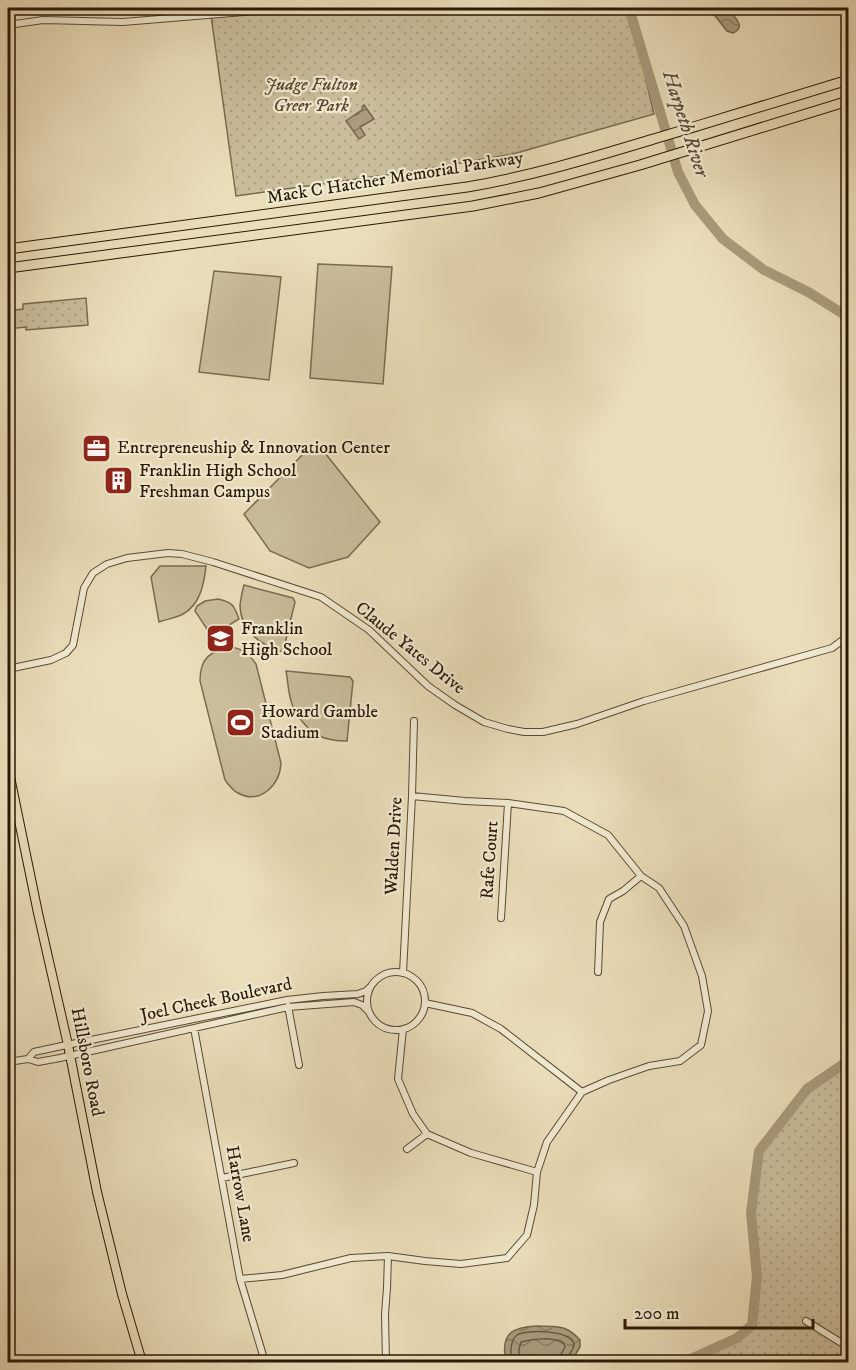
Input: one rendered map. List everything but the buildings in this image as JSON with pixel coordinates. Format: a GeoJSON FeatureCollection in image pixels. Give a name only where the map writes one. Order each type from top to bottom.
{"type":"FeatureCollection","features":[{"type":"Feature","properties":{"kind":"highway","name":"Mack C Hatcher Memorial Parkway"},"geometry":{"type":"LineString","coordinates":[[8,249],[467,188],[532,175],[849,80]]}},
{"type":"Feature","properties":{"kind":"highway","name":"Mack C Hatcher Memorial Parkway"},"geometry":{"type":"LineString","coordinates":[[8,268],[472,206],[539,193],[640,165],[849,101]]}},
{"type":"Feature","properties":{"kind":"main road","name":"Hillsboro Road"},"geometry":{"type":"LineString","coordinates":[[8,767],[9,782],[68,1045],[97,1192],[122,1294],[142,1362]]}},
{"type":"Feature","properties":{"kind":"street"},"geometry":{"type":"LineString","coordinates":[[8,25],[43,20],[123,22],[269,10]]}},
{"type":"Feature","properties":{"kind":"street","name":"Claude Yates Drive"},"geometry":{"type":"LineString","coordinates":[[8,669],[51,660],[66,653],[73,645],[84,588],[93,573],[107,564],[127,558],[168,554],[182,554],[213,562],[321,597],[369,630],[428,686],[455,705],[484,722],[524,732],[543,732],[577,724],[644,701],[832,648],[849,636]]}},
{"type":"Feature","properties":{"kind":"street","name":"Walden Drive"},"geometry":{"type":"LineString","coordinates":[[403,973],[414,721]]}},
{"type":"Feature","properties":{"kind":"street"},"geometry":{"type":"LineString","coordinates":[[240,1279],[282,1275],[351,1258],[388,1256],[461,1264],[507,1258],[527,1235],[534,1205],[537,1172],[547,1142],[582,1092],[649,1066],[680,1061],[700,1045],[708,1011],[702,976],[684,926],[658,888],[641,876],[608,835],[564,811],[508,803],[412,796]]}},
{"type":"Feature","properties":{"kind":"street","name":"Rafe Court"},"geometry":{"type":"LineString","coordinates":[[501,918],[508,803]]}},
{"type":"Feature","properties":{"kind":"street"},"geometry":{"type":"LineString","coordinates":[[598,972],[600,922],[609,899],[641,876]]}},
{"type":"Feature","properties":{"kind":"street"},"geometry":{"type":"LineString","coordinates":[[386,973],[403,973],[420,984],[425,1003],[419,1018],[411,1025],[394,1030],[375,1021],[368,1011],[366,998],[376,979],[386,973]]}},
{"type":"Feature","properties":{"kind":"street","name":"Joel Cheek Boulevard"},"geometry":{"type":"LineString","coordinates":[[368,1011],[362,1005],[354,1002],[288,1007],[38,1062],[28,1059],[34,1052],[287,1000],[358,994],[370,987]]}},
{"type":"Feature","properties":{"kind":"street"},"geometry":{"type":"LineString","coordinates":[[287,1000],[299,1065]]}},
{"type":"Feature","properties":{"kind":"street"},"geometry":{"type":"LineString","coordinates":[[425,1003],[472,1013],[501,1029],[582,1092]]}},
{"type":"Feature","properties":{"kind":"street","name":"Harrow Lane"},"geometry":{"type":"LineString","coordinates":[[194,1028],[240,1279],[265,1362]]}},
{"type":"Feature","properties":{"kind":"street"},"geometry":{"type":"LineString","coordinates":[[403,1029],[398,1079],[412,1114],[427,1134],[471,1153],[537,1172]]}},
{"type":"Feature","properties":{"kind":"street"},"geometry":{"type":"LineString","coordinates":[[104,1038],[107,1046]]}},
{"type":"Feature","properties":{"kind":"street"},"geometry":{"type":"LineString","coordinates":[[8,1062],[28,1059]]}},
{"type":"Feature","properties":{"kind":"street"},"geometry":{"type":"LineString","coordinates":[[407,1149],[427,1134]]}},
{"type":"Feature","properties":{"kind":"street"},"geometry":{"type":"LineString","coordinates":[[222,1178],[294,1163]]}},
{"type":"Feature","properties":{"kind":"street"},"geometry":{"type":"LineString","coordinates":[[388,1256],[385,1314],[386,1361],[466,1362]]}},
{"type":"Feature","properties":{"kind":"street"},"geometry":{"type":"LineString","coordinates":[[806,1321],[849,1347]]}},
{"type":"Feature","properties":{"kind":"green space","name":"Judge Fulton Greer Park"},"geometry":{"type":"Polygon","coordinates":[[[210,8],[629,8],[654,114],[513,154],[407,172],[236,196],[210,8]]]}},
{"type":"Feature","properties":{"kind":"green space"},"geometry":{"type":"Polygon","coordinates":[[[318,264],[392,267],[383,384],[310,378],[318,264]]]}},
{"type":"Feature","properties":{"kind":"green space"},"geometry":{"type":"Polygon","coordinates":[[[214,271],[281,277],[269,380],[199,372],[214,271]]]}},
{"type":"Feature","properties":{"kind":"green space"},"geometry":{"type":"Polygon","coordinates":[[[86,298],[88,325],[26,330],[26,327],[8,329],[8,311],[23,309],[23,304],[86,298]]]}},
{"type":"Feature","properties":{"kind":"green space"},"geometry":{"type":"Polygon","coordinates":[[[310,447],[321,448],[380,522],[348,557],[309,568],[270,551],[244,514],[310,447]]]}},
{"type":"Feature","properties":{"kind":"green space"},"geometry":{"type":"Polygon","coordinates":[[[160,566],[206,566],[197,600],[189,610],[159,622],[151,577],[160,566]]]}},
{"type":"Feature","properties":{"kind":"green space"},"geometry":{"type":"Polygon","coordinates":[[[244,585],[293,598],[295,602],[283,652],[267,646],[253,636],[248,629],[241,614],[240,605],[244,585]]]}},
{"type":"Feature","properties":{"kind":"green space"},"geometry":{"type":"Polygon","coordinates":[[[218,599],[232,605],[239,619],[218,632],[209,632],[195,611],[197,606],[205,601],[218,599]]]}},
{"type":"Feature","properties":{"kind":"green space","name":"Howard Gamble Stadium"},"geometry":{"type":"Polygon","coordinates":[[[231,647],[245,652],[256,664],[281,763],[277,779],[261,795],[246,796],[238,793],[225,780],[200,681],[204,661],[212,653],[231,647]]]}},
{"type":"Feature","properties":{"kind":"green space"},"geometry":{"type":"Polygon","coordinates":[[[286,671],[350,677],[353,681],[347,741],[319,736],[303,722],[292,704],[286,671]]]}},
{"type":"Feature","properties":{"kind":"green space"},"geometry":{"type":"Polygon","coordinates":[[[848,1061],[848,1362],[708,1362],[697,1356],[737,1338],[752,1324],[757,1277],[751,1213],[759,1151],[807,1089],[848,1061]]]}},
{"type":"Feature","properties":{"kind":"water"},"geometry":{"type":"Polygon","coordinates":[[[709,8],[729,8],[738,22],[737,31],[733,33],[727,31],[709,8]]]}},
{"type":"Feature","properties":{"kind":"water"},"geometry":{"type":"Polygon","coordinates":[[[364,105],[374,119],[360,127],[365,135],[359,139],[346,121],[363,109],[364,105]]]}},
{"type":"Feature","properties":{"kind":"water"},"geometry":{"type":"Polygon","coordinates":[[[538,1326],[566,1329],[580,1340],[580,1347],[571,1362],[506,1362],[505,1344],[510,1334],[521,1328],[538,1326]]]}},
{"type":"Feature","properties":{"kind":"waterway","name":"Harpeth River"},"geometry":{"type":"LineString","coordinates":[[629,8],[678,172],[695,205],[723,239],[764,270],[810,293],[848,317]]}},
{"type":"Feature","properties":{"kind":"waterway","name":"Harpeth River"},"geometry":{"type":"LineString","coordinates":[[684,1362],[737,1338],[752,1325],[757,1277],[751,1213],[759,1151],[807,1089],[848,1061]]}},
{"type":"Feature","properties":{"kind":"place","name":"Entrepreneuship & Innovation Center"},"geometry":{"type":"Point","coordinates":[96,448]}},
{"type":"Feature","properties":{"kind":"place","name":"Franklin High School Freshman Campus"},"geometry":{"type":"Point","coordinates":[118,481]}},
{"type":"Feature","properties":{"kind":"place","name":"Franklin High School"},"geometry":{"type":"Point","coordinates":[220,639]}},
{"type":"Feature","properties":{"kind":"place","name":"Howard Gamble Stadium"},"geometry":{"type":"Point","coordinates":[240,722]}}]}
